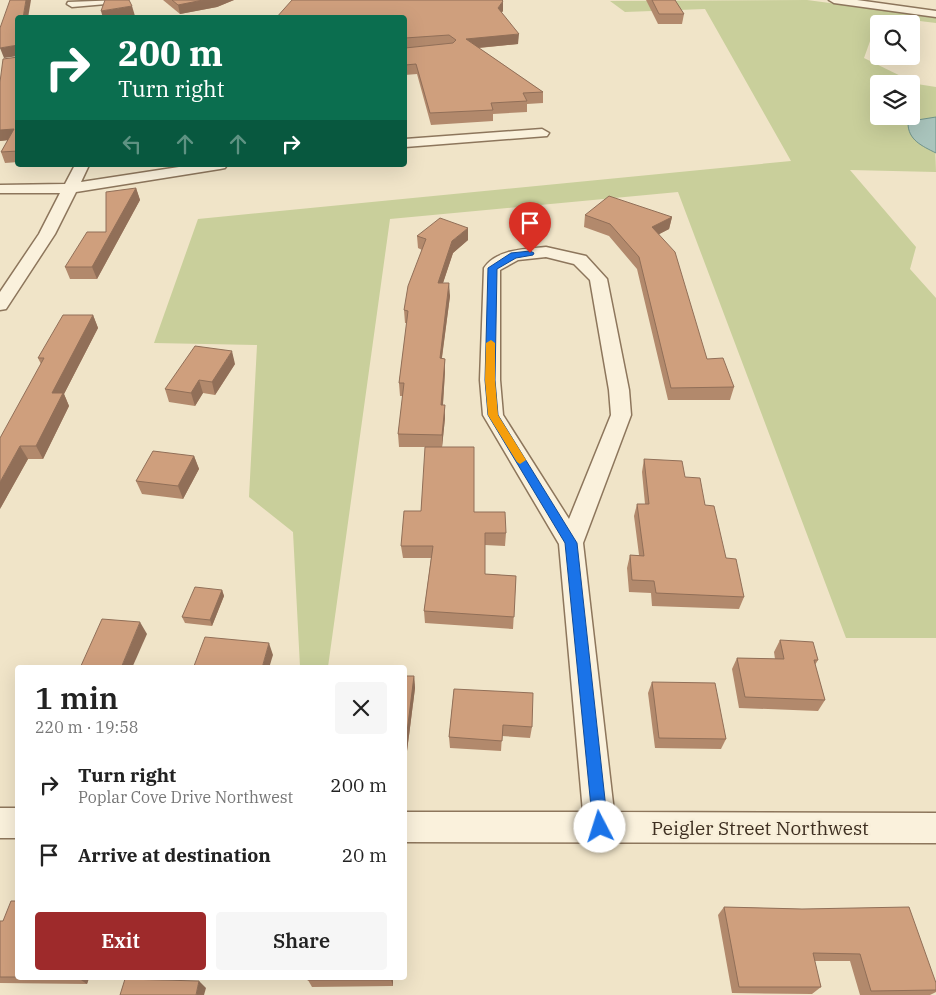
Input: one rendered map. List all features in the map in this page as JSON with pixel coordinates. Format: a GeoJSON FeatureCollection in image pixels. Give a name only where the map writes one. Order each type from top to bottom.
{"type":"FeatureCollection","features":[{"type":"Feature","properties":{"kind":"street"},"geometry":{"type":"LineString","coordinates":[[71,15],[72,2],[118,0]]}},
{"type":"Feature","properties":{"kind":"street"},"geometry":{"type":"LineString","coordinates":[[834,0],[936,14]]}},
{"type":"Feature","properties":{"kind":"street"},"geometry":{"type":"LineString","coordinates":[[407,143],[542,133]]}},
{"type":"Feature","properties":{"kind":"street"},"geometry":{"type":"LineString","coordinates":[[0,306],[48,234],[81,167]]}},
{"type":"Feature","properties":{"kind":"street"},"geometry":{"type":"LineString","coordinates":[[0,189],[72,188],[207,167]]}},
{"type":"Feature","properties":{"kind":"street"},"geometry":{"type":"LineString","coordinates":[[571,543],[621,415],[619,390],[598,278],[580,260],[546,252],[514,255],[492,268],[490,380],[493,415],[571,543],[600,827]]}},
{"type":"Feature","properties":{"kind":"street"},"geometry":{"type":"LineString","coordinates":[[0,823],[15,823]]}},
{"type":"Feature","properties":{"kind":"street","name":"Peigler Street Northwest"},"geometry":{"type":"LineString","coordinates":[[407,827],[936,828]]}},
{"type":"Feature","properties":{"kind":"green space"},"geometry":{"type":"Polygon","coordinates":[[[807,0],[936,17],[936,23],[920,21],[920,15],[870,15],[870,41],[864,58],[870,61],[870,65],[878,65],[899,75],[870,75],[870,125],[920,125],[920,84],[936,87],[936,117],[934,117],[936,172],[850,170],[916,247],[910,269],[936,298],[936,638],[846,638],[678,192],[390,219],[328,665],[300,665],[293,532],[249,497],[257,345],[154,343],[198,219],[791,161],[705,9],[625,12],[610,1],[807,0]]]}},
{"type":"Feature","properties":{"kind":"water"},"geometry":{"type":"Polygon","coordinates":[[[936,117],[936,153],[921,145],[910,134],[908,125],[920,125],[920,120],[936,117]]]}},
{"type":"Feature","properties":{"kind":"building"},"geometry":{"type":"Polygon","coordinates":[[[10,0],[26,0],[24,15],[15,15],[15,46],[0,48],[0,28],[10,0]]]}},
{"type":"Feature","properties":{"kind":"building"},"geometry":{"type":"Polygon","coordinates":[[[105,0],[129,0],[132,6],[101,11],[105,0]]]}},
{"type":"Feature","properties":{"kind":"building"},"geometry":{"type":"Polygon","coordinates":[[[172,0],[203,0],[178,5],[172,0]]]}},
{"type":"Feature","properties":{"kind":"building"},"geometry":{"type":"Polygon","coordinates":[[[292,0],[502,0],[498,8],[519,34],[466,39],[543,92],[523,93],[527,101],[491,103],[493,110],[430,113],[416,64],[407,65],[407,48],[453,43],[456,40],[449,35],[407,38],[407,15],[279,15],[292,0]]]}},
{"type":"Feature","properties":{"kind":"building"},"geometry":{"type":"Polygon","coordinates":[[[652,0],[675,0],[684,14],[659,14],[652,0]]]}},
{"type":"Feature","properties":{"kind":"building"},"geometry":{"type":"Polygon","coordinates":[[[15,57],[15,151],[1,152],[14,129],[0,130],[0,82],[3,59],[15,57]]]}},
{"type":"Feature","properties":{"kind":"building"},"geometry":{"type":"Polygon","coordinates":[[[136,188],[92,267],[65,267],[87,232],[106,232],[106,192],[136,188]]]}},
{"type":"Feature","properties":{"kind":"building"},"geometry":{"type":"Polygon","coordinates":[[[609,196],[672,217],[652,227],[675,252],[707,359],[723,358],[734,387],[671,388],[639,257],[610,224],[585,215],[609,196]]]}},
{"type":"Feature","properties":{"kind":"building"},"geometry":{"type":"Polygon","coordinates":[[[440,218],[468,228],[452,241],[438,283],[449,283],[440,358],[445,359],[441,405],[445,405],[442,435],[398,434],[404,383],[399,383],[408,311],[404,310],[408,286],[426,239],[417,236],[440,218]]]}},
{"type":"Feature","properties":{"kind":"building"},"geometry":{"type":"Polygon","coordinates":[[[63,315],[93,315],[52,393],[63,393],[36,446],[20,446],[0,482],[0,438],[44,358],[38,358],[63,315]]]}},
{"type":"Feature","properties":{"kind":"building"},"geometry":{"type":"Polygon","coordinates":[[[195,346],[232,351],[212,382],[199,380],[191,393],[165,389],[195,346]]]}},
{"type":"Feature","properties":{"kind":"building"},"geometry":{"type":"Polygon","coordinates":[[[425,447],[474,447],[474,512],[505,512],[506,533],[485,533],[485,574],[516,576],[514,617],[424,611],[433,546],[401,546],[404,511],[421,511],[425,447]]]}},
{"type":"Feature","properties":{"kind":"building"},"geometry":{"type":"Polygon","coordinates":[[[153,451],[194,456],[178,486],[136,481],[153,451]]]}},
{"type":"Feature","properties":{"kind":"building"},"geometry":{"type":"Polygon","coordinates":[[[644,459],[682,461],[685,477],[700,478],[705,505],[714,506],[726,558],[736,559],[744,597],[656,593],[654,581],[632,580],[630,555],[644,556],[637,504],[649,504],[644,459]]]}},
{"type":"Feature","properties":{"kind":"building"},"geometry":{"type":"Polygon","coordinates":[[[195,587],[222,590],[210,620],[182,617],[195,587]]]}},
{"type":"Feature","properties":{"kind":"building"},"geometry":{"type":"Polygon","coordinates":[[[102,619],[140,622],[122,665],[81,665],[102,619]]]}},
{"type":"Feature","properties":{"kind":"building"},"geometry":{"type":"Polygon","coordinates":[[[205,637],[269,643],[263,665],[194,665],[205,637]]]}},
{"type":"Feature","properties":{"kind":"building"},"geometry":{"type":"Polygon","coordinates":[[[780,640],[813,642],[818,660],[814,660],[825,700],[745,697],[737,658],[784,659],[780,640]]]}},
{"type":"Feature","properties":{"kind":"building"},"geometry":{"type":"Polygon","coordinates":[[[407,676],[414,676],[407,732],[407,676]]]}},
{"type":"Feature","properties":{"kind":"building"},"geometry":{"type":"Polygon","coordinates":[[[652,682],[715,683],[726,739],[659,738],[652,682]]]}},
{"type":"Feature","properties":{"kind":"building"},"geometry":{"type":"Polygon","coordinates":[[[454,689],[533,693],[532,727],[503,725],[502,741],[449,737],[454,689]]]}},
{"type":"Feature","properties":{"kind":"building"},"geometry":{"type":"Polygon","coordinates":[[[11,901],[15,901],[15,977],[0,977],[0,921],[3,921],[11,901]]]}},
{"type":"Feature","properties":{"kind":"building"},"geometry":{"type":"Polygon","coordinates":[[[724,907],[802,909],[909,907],[936,983],[936,990],[871,991],[860,954],[813,953],[821,987],[739,987],[724,907]]]}},
{"type":"Feature","properties":{"kind":"building"},"geometry":{"type":"Polygon","coordinates":[[[125,980],[199,981],[196,995],[120,995],[125,980]]]}},
{"type":"Feature","properties":{"kind":"slow traffic"},"geometry":{"type":"LineString","coordinates":[[491,343],[490,380],[493,415],[520,460]]}},
{"type":"Feature","properties":{"kind":"route"},"geometry":{"type":"LineString","coordinates":[[530,253],[514,255],[492,268],[490,380],[493,415],[571,543],[600,827]]}}]}
